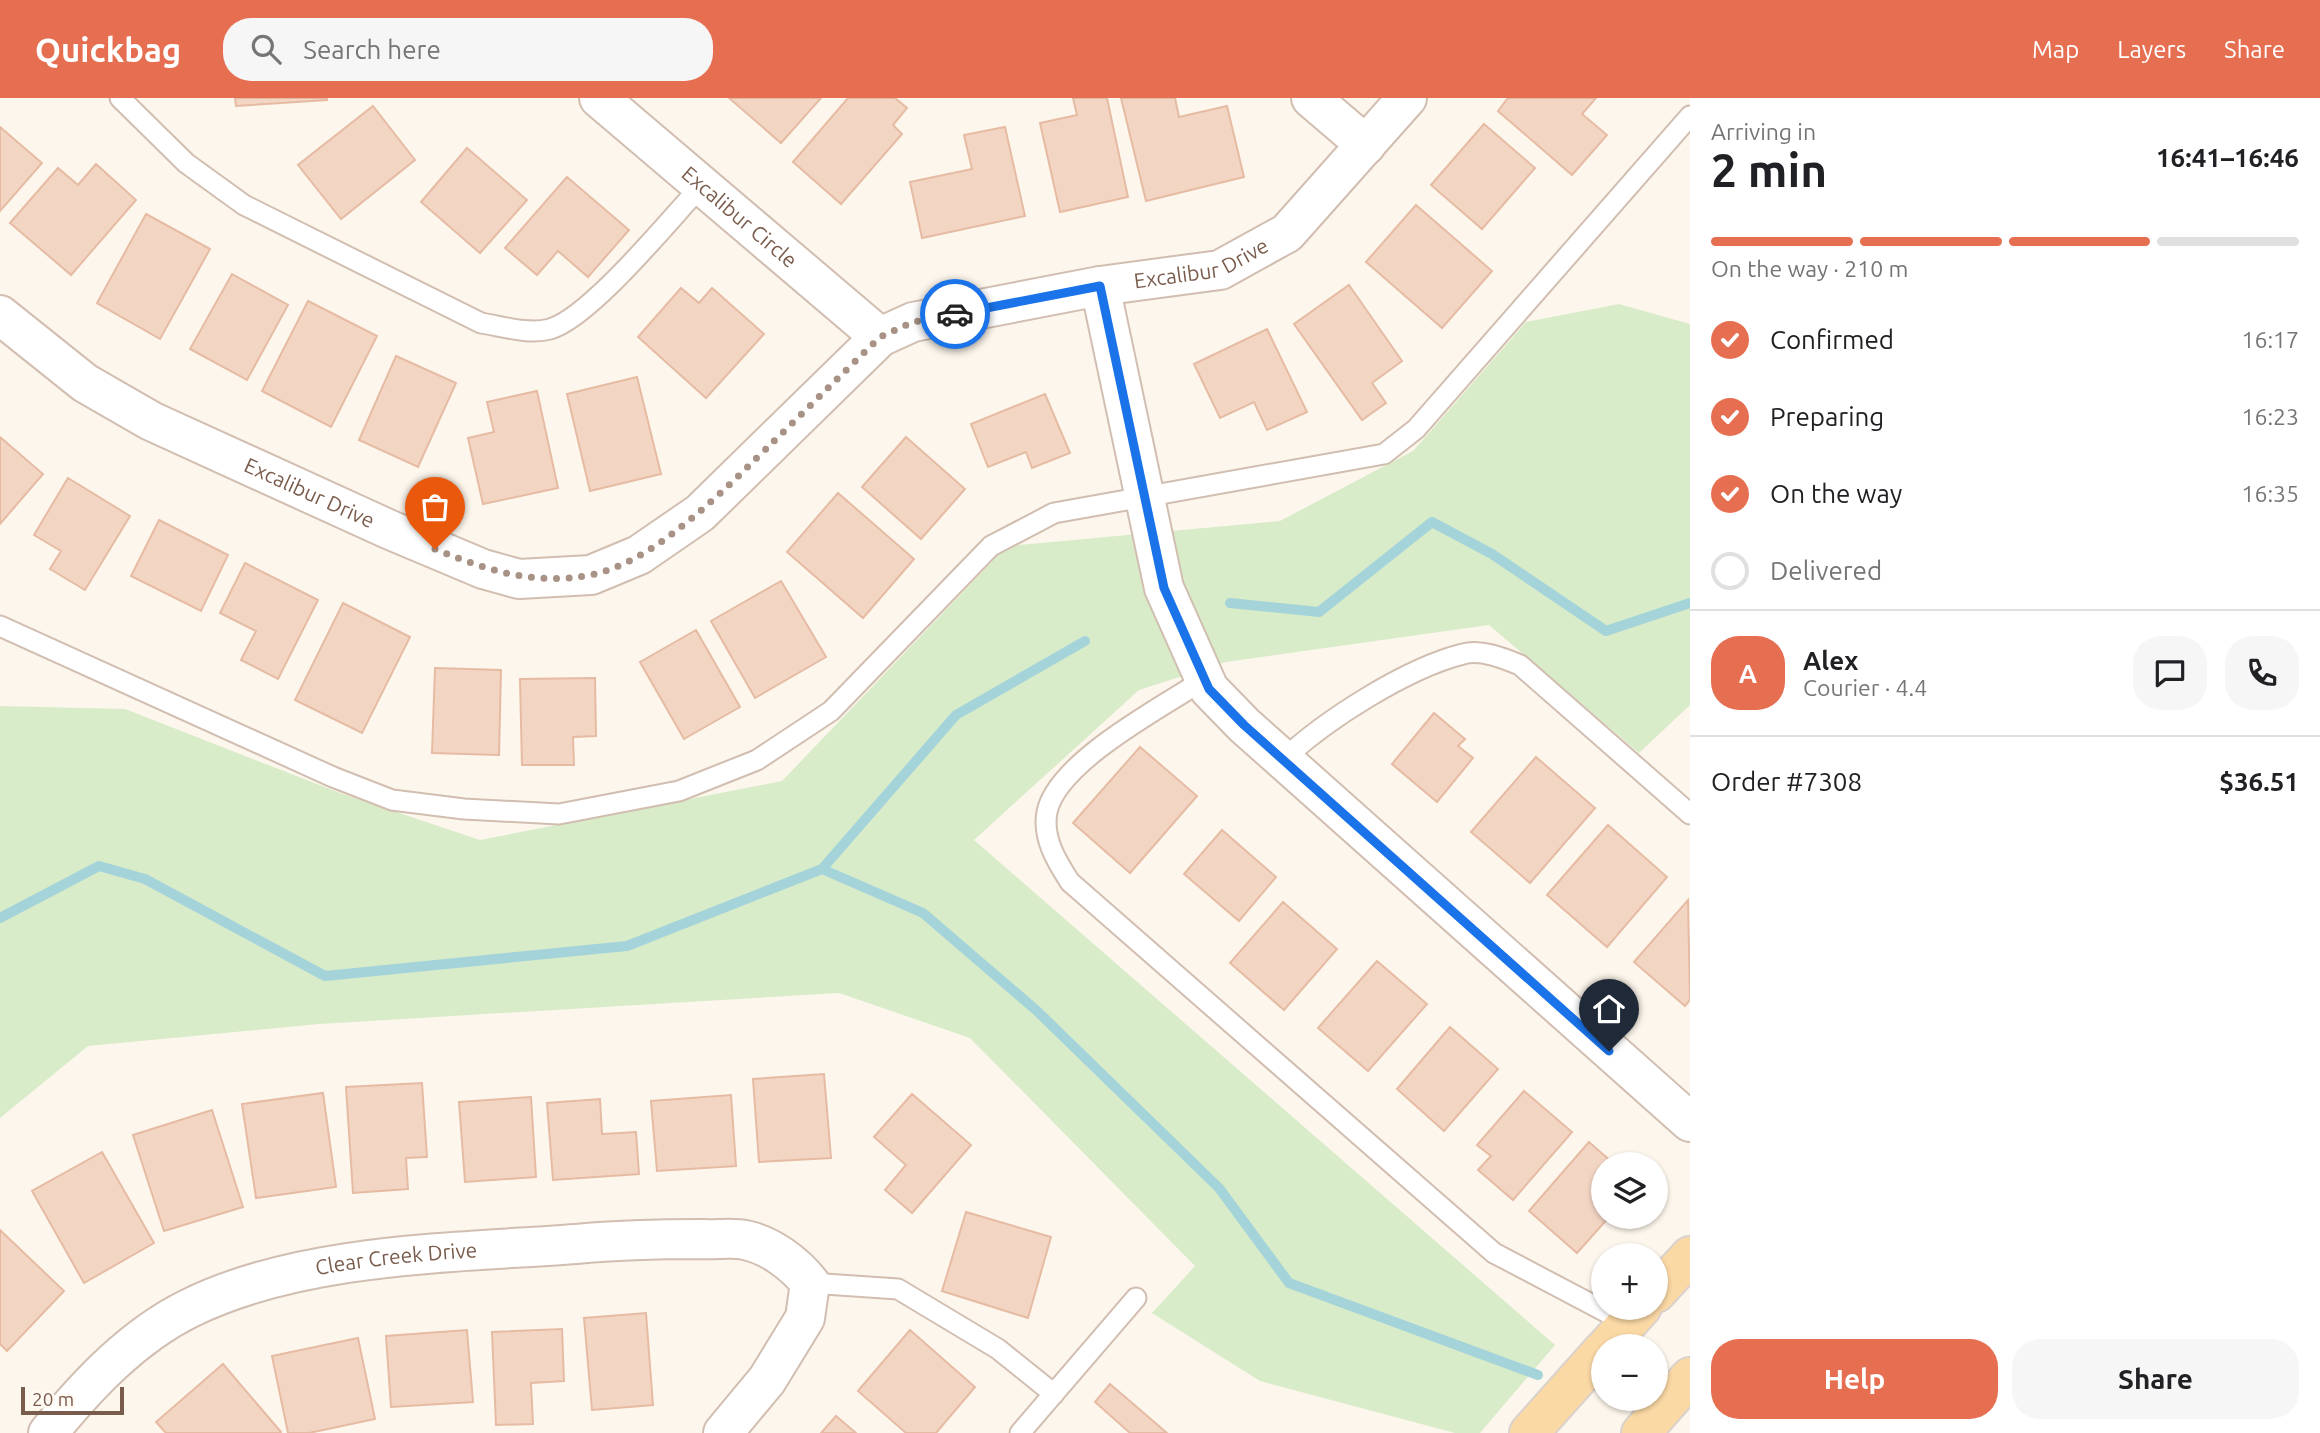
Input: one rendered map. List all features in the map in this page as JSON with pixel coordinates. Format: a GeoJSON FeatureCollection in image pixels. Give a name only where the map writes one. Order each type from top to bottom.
{"type":"FeatureCollection","features":[{"type":"Feature","properties":{"kind":"main road"},"geometry":{"type":"LineString","coordinates":[[1668,1280],[1690,1256]]}},
{"type":"Feature","properties":{"kind":"main road"},"geometry":{"type":"LineString","coordinates":[[1545,1427],[1620,1332]]}},
{"type":"Feature","properties":{"kind":"main road"},"geometry":{"type":"LineString","coordinates":[[1641,1433],[1690,1377]]}},
{"type":"Feature","properties":{"kind":"street","name":"Excalibur Circle"},"geometry":{"type":"LineString","coordinates":[[599,98],[880,337]]}},
{"type":"Feature","properties":{"kind":"street"},"geometry":{"type":"LineString","coordinates":[[1311,98],[1366,145]]}},
{"type":"Feature","properties":{"kind":"street","name":"Excalibur Drive"},"geometry":{"type":"LineString","coordinates":[[0,315],[85,383],[151,421],[388,529],[483,569],[519,579],[591,575],[639,555],[701,513],[880,337],[913,322],[1100,286],[1220,270],[1287,233],[1407,98]]}},
{"type":"Feature","properties":{"kind":"street"},"geometry":{"type":"LineString","coordinates":[[1100,286],[1164,588],[1209,689],[1244,725],[1690,1122]]}},
{"type":"Feature","properties":{"kind":"street","name":"Clear Creek Drive"},"geometry":{"type":"LineString","coordinates":[[48,1433],[76,1399],[136,1343],[188,1308],[234,1289],[289,1273],[406,1256],[636,1239],[746,1240],[803,1273]]}},
{"type":"Feature","properties":{"kind":"street"},"geometry":{"type":"LineString","coordinates":[[723,1433],[767,1380],[805,1318],[803,1273]]}},
{"type":"Feature","properties":{"kind":"lane"},"geometry":{"type":"LineString","coordinates":[[120,98],[186,163],[244,205],[481,323],[519,330],[550,330],[583,312],[702,185]]}},
{"type":"Feature","properties":{"kind":"lane"},"geometry":{"type":"LineString","coordinates":[[0,626],[333,777],[392,800],[464,809],[558,814],[678,791],[757,760],[831,711],[991,546],[1054,513],[1384,454],[1416,429],[1690,116]]}},
{"type":"Feature","properties":{"kind":"lane"},"geometry":{"type":"LineString","coordinates":[[1283,760],[1307,737],[1365,698],[1465,653],[1497,655],[1520,665],[1690,814]]}},
{"type":"Feature","properties":{"kind":"lane"},"geometry":{"type":"LineString","coordinates":[[1205,679],[1069,771],[1056,790],[1047,813],[1049,842],[1070,882],[1494,1253],[1620,1332]]}},
{"type":"Feature","properties":{"kind":"lane"},"geometry":{"type":"LineString","coordinates":[[803,1273],[898,1289],[998,1349],[1054,1394]]}},
{"type":"Feature","properties":{"kind":"lane"},"geometry":{"type":"LineString","coordinates":[[1020,1433],[1136,1298]]}},
{"type":"Feature","properties":{"kind":"green space"},"geometry":{"type":"Polygon","coordinates":[[[1619,304],[1690,324],[1690,705],[1639,753],[1489,625],[1226,662],[1139,690],[974,840],[1555,1345],[1480,1433],[1455,1433],[1260,1381],[1152,1313],[1195,1266],[970,1038],[839,993],[319,1024],[88,1046],[0,1118],[0,706],[125,709],[340,793],[480,840],[782,781],[1007,546],[1280,521],[1413,451],[1526,322],[1619,304]]]}},
{"type":"Feature","properties":{"kind":"building"},"geometry":{"type":"Polygon","coordinates":[[[235,98],[327,98],[327,100],[236,106],[235,98]]]}},
{"type":"Feature","properties":{"kind":"building"},"geometry":{"type":"Polygon","coordinates":[[[729,98],[821,98],[781,143],[729,98]]]}},
{"type":"Feature","properties":{"kind":"building"},"geometry":{"type":"Polygon","coordinates":[[[848,98],[895,98],[907,108],[893,125],[902,134],[841,204],[793,162],[848,98]]]}},
{"type":"Feature","properties":{"kind":"building"},"geometry":{"type":"Polygon","coordinates":[[[1073,98],[1107,98],[1128,197],[1060,212],[1040,123],[1077,115],[1073,98]]]}},
{"type":"Feature","properties":{"kind":"building"},"geometry":{"type":"Polygon","coordinates":[[[1121,98],[1175,98],[1179,117],[1227,106],[1244,177],[1146,201],[1121,98]]]}},
{"type":"Feature","properties":{"kind":"building"},"geometry":{"type":"Polygon","coordinates":[[[1508,98],[1596,98],[1582,114],[1607,135],[1572,175],[1498,111],[1508,98]]]}},
{"type":"Feature","properties":{"kind":"building"},"geometry":{"type":"Polygon","coordinates":[[[373,106],[415,160],[341,219],[298,165],[373,106]]]}},
{"type":"Feature","properties":{"kind":"building"},"geometry":{"type":"Polygon","coordinates":[[[1484,124],[1535,168],[1482,229],[1431,185],[1484,124]]]}},
{"type":"Feature","properties":{"kind":"building"},"geometry":{"type":"Polygon","coordinates":[[[0,127],[42,163],[0,211],[0,127]]]}},
{"type":"Feature","properties":{"kind":"building"},"geometry":{"type":"Polygon","coordinates":[[[1005,127],[1025,216],[922,238],[910,182],[972,169],[964,135],[1005,127]]]}},
{"type":"Feature","properties":{"kind":"building"},"geometry":{"type":"Polygon","coordinates":[[[467,148],[527,200],[480,253],[421,202],[467,148]]]}},
{"type":"Feature","properties":{"kind":"building"},"geometry":{"type":"Polygon","coordinates":[[[96,164],[136,200],[71,275],[10,223],[58,168],[78,185],[96,164]]]}},
{"type":"Feature","properties":{"kind":"building"},"geometry":{"type":"Polygon","coordinates":[[[567,177],[629,230],[588,277],[558,251],[537,275],[505,248],[567,177]]]}},
{"type":"Feature","properties":{"kind":"building"},"geometry":{"type":"Polygon","coordinates":[[[1416,205],[1492,271],[1442,328],[1366,262],[1416,205]]]}},
{"type":"Feature","properties":{"kind":"building"},"geometry":{"type":"Polygon","coordinates":[[[146,214],[210,249],[160,339],[97,303],[146,214]]]}},
{"type":"Feature","properties":{"kind":"building"},"geometry":{"type":"Polygon","coordinates":[[[232,274],[288,305],[247,380],[190,349],[232,274]]]}},
{"type":"Feature","properties":{"kind":"building"},"geometry":{"type":"Polygon","coordinates":[[[1349,285],[1402,361],[1372,383],[1386,403],[1362,420],[1294,324],[1349,285]]]}},
{"type":"Feature","properties":{"kind":"building"},"geometry":{"type":"Polygon","coordinates":[[[681,288],[699,303],[712,288],[764,334],[706,398],[638,337],[681,288]]]}},
{"type":"Feature","properties":{"kind":"building"},"geometry":{"type":"Polygon","coordinates":[[[308,301],[377,336],[331,427],[262,391],[308,301]]]}},
{"type":"Feature","properties":{"kind":"building"},"geometry":{"type":"Polygon","coordinates":[[[1267,329],[1307,412],[1267,430],[1254,402],[1220,418],[1194,364],[1267,329]]]}},
{"type":"Feature","properties":{"kind":"building"},"geometry":{"type":"Polygon","coordinates":[[[396,356],[456,383],[418,467],[359,440],[396,356]]]}},
{"type":"Feature","properties":{"kind":"building"},"geometry":{"type":"Polygon","coordinates":[[[637,377],[661,474],[590,491],[567,394],[637,377]]]}},
{"type":"Feature","properties":{"kind":"building"},"geometry":{"type":"Polygon","coordinates":[[[537,391],[558,488],[483,504],[468,438],[494,432],[487,402],[537,391]]]}},
{"type":"Feature","properties":{"kind":"building"},"geometry":{"type":"Polygon","coordinates":[[[1045,394],[1070,453],[1032,468],[1026,452],[988,467],[971,424],[1045,394]]]}},
{"type":"Feature","properties":{"kind":"building"},"geometry":{"type":"Polygon","coordinates":[[[0,437],[43,474],[0,524],[0,437]]]}},
{"type":"Feature","properties":{"kind":"building"},"geometry":{"type":"Polygon","coordinates":[[[906,437],[965,489],[921,539],[862,487],[906,437]]]}},
{"type":"Feature","properties":{"kind":"building"},"geometry":{"type":"Polygon","coordinates":[[[68,478],[130,516],[85,590],[50,569],[61,551],[34,535],[68,478]]]}},
{"type":"Feature","properties":{"kind":"building"},"geometry":{"type":"Polygon","coordinates":[[[838,493],[914,559],[863,618],[787,552],[838,493]]]}},
{"type":"Feature","properties":{"kind":"building"},"geometry":{"type":"Polygon","coordinates":[[[159,520],[228,555],[201,611],[131,576],[159,520]]]}},
{"type":"Feature","properties":{"kind":"building"},"geometry":{"type":"Polygon","coordinates":[[[245,563],[318,600],[278,679],[241,660],[256,631],[220,613],[245,563]]]}},
{"type":"Feature","properties":{"kind":"building"},"geometry":{"type":"Polygon","coordinates":[[[781,581],[826,657],[755,698],[711,621],[781,581]]]}},
{"type":"Feature","properties":{"kind":"building"},"geometry":{"type":"Polygon","coordinates":[[[343,603],[410,637],[362,733],[295,700],[343,603]]]}},
{"type":"Feature","properties":{"kind":"building"},"geometry":{"type":"Polygon","coordinates":[[[696,630],[740,707],[684,739],[640,662],[696,630]]]}},
{"type":"Feature","properties":{"kind":"building"},"geometry":{"type":"Polygon","coordinates":[[[435,668],[501,670],[499,755],[432,753],[435,668]]]}},
{"type":"Feature","properties":{"kind":"building"},"geometry":{"type":"Polygon","coordinates":[[[595,678],[596,736],[573,737],[574,765],[522,765],[520,679],[595,678]]]}},
{"type":"Feature","properties":{"kind":"building"},"geometry":{"type":"Polygon","coordinates":[[[1434,713],[1465,739],[1458,746],[1473,758],[1437,802],[1392,764],[1434,713]]]}},
{"type":"Feature","properties":{"kind":"building"},"geometry":{"type":"Polygon","coordinates":[[[1140,747],[1197,796],[1130,873],[1073,823],[1140,747]]]}},
{"type":"Feature","properties":{"kind":"building"},"geometry":{"type":"Polygon","coordinates":[[[1536,757],[1595,808],[1530,883],[1471,832],[1536,757]]]}},
{"type":"Feature","properties":{"kind":"building"},"geometry":{"type":"Polygon","coordinates":[[[1608,825],[1667,877],[1607,947],[1547,895],[1608,825]]]}},
{"type":"Feature","properties":{"kind":"building"},"geometry":{"type":"Polygon","coordinates":[[[1222,830],[1276,877],[1239,921],[1184,874],[1222,830]]]}},
{"type":"Feature","properties":{"kind":"building"},"geometry":{"type":"Polygon","coordinates":[[[1688,900],[1690,1000],[1685,1006],[1634,962],[1688,900]]]}},
{"type":"Feature","properties":{"kind":"building"},"geometry":{"type":"Polygon","coordinates":[[[1283,902],[1337,949],[1284,1010],[1230,963],[1283,902]]]}},
{"type":"Feature","properties":{"kind":"building"},"geometry":{"type":"Polygon","coordinates":[[[1377,961],[1427,1004],[1368,1071],[1318,1028],[1377,961]]]}},
{"type":"Feature","properties":{"kind":"building"},"geometry":{"type":"Polygon","coordinates":[[[1450,1027],[1498,1069],[1444,1131],[1397,1089],[1450,1027]]]}},
{"type":"Feature","properties":{"kind":"building"},"geometry":{"type":"Polygon","coordinates":[[[824,1074],[831,1158],[759,1162],[753,1079],[824,1074]]]}},
{"type":"Feature","properties":{"kind":"building"},"geometry":{"type":"Polygon","coordinates":[[[422,1083],[427,1157],[406,1158],[408,1189],[353,1193],[346,1087],[422,1083]]]}},
{"type":"Feature","properties":{"kind":"building"},"geometry":{"type":"Polygon","coordinates":[[[1524,1091],[1572,1132],[1513,1200],[1478,1170],[1491,1156],[1477,1145],[1524,1091]]]}},
{"type":"Feature","properties":{"kind":"building"},"geometry":{"type":"Polygon","coordinates":[[[323,1093],[336,1187],[256,1198],[242,1104],[323,1093]]]}},
{"type":"Feature","properties":{"kind":"building"},"geometry":{"type":"Polygon","coordinates":[[[912,1094],[971,1145],[912,1213],[885,1190],[906,1165],[874,1137],[912,1094]]]}},
{"type":"Feature","properties":{"kind":"building"},"geometry":{"type":"Polygon","coordinates":[[[731,1095],[736,1166],[657,1171],[651,1101],[731,1095]]]}},
{"type":"Feature","properties":{"kind":"building"},"geometry":{"type":"Polygon","coordinates":[[[531,1097],[536,1177],[465,1182],[459,1102],[531,1097]]]}},
{"type":"Feature","properties":{"kind":"building"},"geometry":{"type":"Polygon","coordinates":[[[600,1099],[602,1134],[636,1132],[639,1174],[553,1180],[547,1103],[600,1099]]]}},
{"type":"Feature","properties":{"kind":"building"},"geometry":{"type":"Polygon","coordinates":[[[212,1110],[243,1207],[164,1231],[133,1135],[212,1110]]]}},
{"type":"Feature","properties":{"kind":"building"},"geometry":{"type":"Polygon","coordinates":[[[1589,1142],[1600,1152],[1591,1152],[1591,1229],[1598,1229],[1577,1253],[1529,1211],[1589,1142]]]}},
{"type":"Feature","properties":{"kind":"building"},"geometry":{"type":"Polygon","coordinates":[[[102,1152],[154,1243],[84,1283],[32,1191],[102,1152]]]}},
{"type":"Feature","properties":{"kind":"building"},"geometry":{"type":"Polygon","coordinates":[[[966,1212],[1051,1237],[1028,1318],[942,1291],[966,1212]]]}},
{"type":"Feature","properties":{"kind":"building"},"geometry":{"type":"Polygon","coordinates":[[[0,1230],[64,1291],[7,1351],[0,1344],[0,1230]]]}},
{"type":"Feature","properties":{"kind":"building"},"geometry":{"type":"Polygon","coordinates":[[[646,1313],[653,1405],[592,1410],[584,1318],[646,1313]]]}},
{"type":"Feature","properties":{"kind":"building"},"geometry":{"type":"Polygon","coordinates":[[[562,1329],[564,1381],[531,1383],[533,1424],[496,1425],[492,1332],[562,1329]]]}},
{"type":"Feature","properties":{"kind":"building"},"geometry":{"type":"Polygon","coordinates":[[[467,1330],[473,1402],[391,1407],[386,1336],[467,1330]]]}},
{"type":"Feature","properties":{"kind":"building"},"geometry":{"type":"Polygon","coordinates":[[[910,1330],[975,1387],[936,1433],[906,1433],[858,1391],[910,1330]]]}},
{"type":"Feature","properties":{"kind":"building"},"geometry":{"type":"Polygon","coordinates":[[[358,1338],[375,1419],[309,1433],[288,1433],[272,1356],[358,1338]]]}},
{"type":"Feature","properties":{"kind":"building"},"geometry":{"type":"Polygon","coordinates":[[[223,1364],[281,1432],[166,1433],[156,1422],[223,1364]]]}},
{"type":"Feature","properties":{"kind":"building"},"geometry":{"type":"Polygon","coordinates":[[[1110,1384],[1167,1433],[1130,1433],[1095,1402],[1110,1384]]]}},
{"type":"Feature","properties":{"kind":"building"},"geometry":{"type":"Polygon","coordinates":[[[836,1416],[856,1433],[821,1433],[836,1416]]]}},
{"type":"Feature","properties":{"kind":"waterway"},"geometry":{"type":"LineString","coordinates":[[1230,603],[1319,612],[1432,522],[1492,554],[1606,631],[1690,603]]}},
{"type":"Feature","properties":{"kind":"waterway"},"geometry":{"type":"LineString","coordinates":[[0,918],[99,866],[145,879],[325,976],[627,946],[822,869],[956,715],[1085,641]]}},
{"type":"Feature","properties":{"kind":"waterway"},"geometry":{"type":"LineString","coordinates":[[822,869],[923,913],[1036,1010],[1219,1188],[1289,1283],[1538,1375]]}},
{"type":"Feature","properties":{"kind":"way so far"},"geometry":{"type":"LineString","coordinates":[[435,549],[483,569],[519,579],[591,575],[639,555],[701,513],[880,337],[913,322],[955,314]]}},
{"type":"Feature","properties":{"kind":"route"},"geometry":{"type":"LineString","coordinates":[[955,314],[1100,286],[1164,588],[1209,689],[1244,725],[1609,1051]]}}]}
